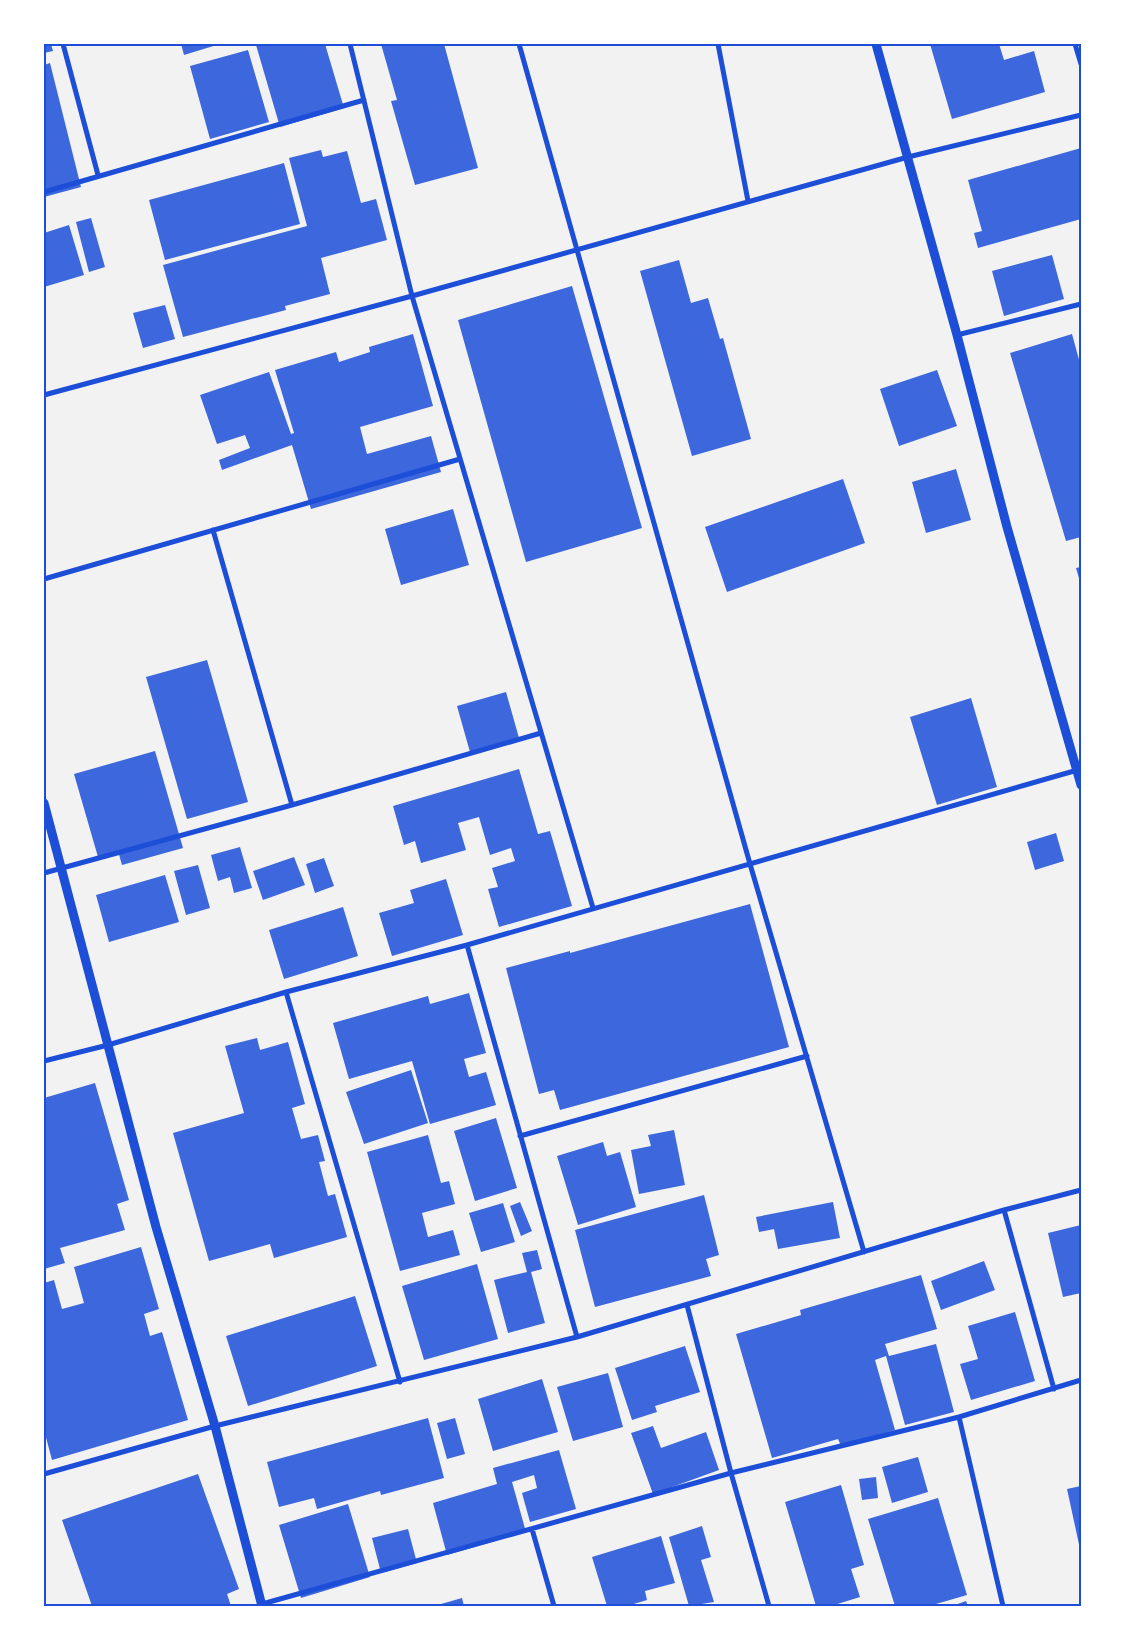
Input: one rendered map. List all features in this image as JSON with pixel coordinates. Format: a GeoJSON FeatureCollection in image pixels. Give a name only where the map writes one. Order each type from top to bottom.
{"type":"FeatureCollection","features":[{"type":"Feature","properties":{"kind":"street"},"geometry":{"type":"LineString","coordinates":[[63,44],[98,175]]}},
{"type":"Feature","properties":{"kind":"street"},"geometry":{"type":"LineString","coordinates":[[350,44],[412,296],[593,908]]}},
{"type":"Feature","properties":{"kind":"street"},"geometry":{"type":"LineString","coordinates":[[519,44],[750,864],[864,1252]]}},
{"type":"Feature","properties":{"kind":"street"},"geometry":{"type":"LineString","coordinates":[[718,44],[748,201]]}},
{"type":"Feature","properties":{"kind":"street"},"geometry":{"type":"LineString","coordinates":[[876,44],[957,335],[1007,527],[1079,770],[1081,785]]}},
{"type":"Feature","properties":{"kind":"street"},"geometry":{"type":"LineString","coordinates":[[1076,44],[1081,64]]}},
{"type":"Feature","properties":{"kind":"street"},"geometry":{"type":"LineString","coordinates":[[44,192],[364,100]]}},
{"type":"Feature","properties":{"kind":"street"},"geometry":{"type":"LineString","coordinates":[[44,395],[412,296],[577,248],[908,157],[1081,115]]}},
{"type":"Feature","properties":{"kind":"street"},"geometry":{"type":"LineString","coordinates":[[957,335],[1081,304]]}},
{"type":"Feature","properties":{"kind":"street"},"geometry":{"type":"LineString","coordinates":[[44,579],[460,459]]}},
{"type":"Feature","properties":{"kind":"street"},"geometry":{"type":"LineString","coordinates":[[213,530],[292,805]]}},
{"type":"Feature","properties":{"kind":"street"},"geometry":{"type":"LineString","coordinates":[[44,873],[292,805],[541,733]]}},
{"type":"Feature","properties":{"kind":"street"},"geometry":{"type":"LineString","coordinates":[[44,1062],[286,992],[467,944],[1079,770]]}},
{"type":"Feature","properties":{"kind":"street"},"geometry":{"type":"LineString","coordinates":[[44,803],[156,1227],[215,1426],[262,1605],[730,1474],[959,1417],[1081,1380]]}},
{"type":"Feature","properties":{"kind":"street"},"geometry":{"type":"LineString","coordinates":[[467,944],[576,1337]]}},
{"type":"Feature","properties":{"kind":"street"},"geometry":{"type":"LineString","coordinates":[[286,992],[400,1382]]}},
{"type":"Feature","properties":{"kind":"street"},"geometry":{"type":"LineString","coordinates":[[520,1136],[807,1056]]}},
{"type":"Feature","properties":{"kind":"street"},"geometry":{"type":"LineString","coordinates":[[44,1474],[215,1426],[400,1382],[576,1337],[1004,1210],[1081,1190]]}},
{"type":"Feature","properties":{"kind":"street"},"geometry":{"type":"LineString","coordinates":[[1004,1210],[1054,1389]]}},
{"type":"Feature","properties":{"kind":"street"},"geometry":{"type":"LineString","coordinates":[[686,1305],[730,1474],[770,1606]]}},
{"type":"Feature","properties":{"kind":"street"},"geometry":{"type":"LineString","coordinates":[[959,1417],[1003,1606]]}},
{"type":"Feature","properties":{"kind":"street"},"geometry":{"type":"LineString","coordinates":[[532,1529],[554,1606]]}},
{"type":"Feature","properties":{"kind":"building"},"geometry":{"type":"Polygon","coordinates":[[[44,44],[51,44],[53,51],[44,53],[44,44]]]}},
{"type":"Feature","properties":{"kind":"building"},"geometry":{"type":"Polygon","coordinates":[[[181,44],[220,44],[184,55],[181,44]]]}},
{"type":"Feature","properties":{"kind":"building"},"geometry":{"type":"Polygon","coordinates":[[[325,44],[344,108],[280,127],[256,45],[325,44]]]}},
{"type":"Feature","properties":{"kind":"building"},"geometry":{"type":"Polygon","coordinates":[[[381,44],[444,44],[478,168],[415,185],[391,101],[397,100],[381,44]]]}},
{"type":"Feature","properties":{"kind":"building"},"geometry":{"type":"Polygon","coordinates":[[[930,44],[999,44],[1004,60],[1034,51],[1045,92],[952,119],[930,44]]]}},
{"type":"Feature","properties":{"kind":"building"},"geometry":{"type":"Polygon","coordinates":[[[248,50],[269,122],[210,139],[190,66],[248,50]]]}},
{"type":"Feature","properties":{"kind":"building"},"geometry":{"type":"Polygon","coordinates":[[[50,63],[81,187],[44,197],[44,65],[50,63]]]}},
{"type":"Feature","properties":{"kind":"building"},"geometry":{"type":"Polygon","coordinates":[[[1081,148],[1081,219],[978,248],[974,233],[982,231],[968,180],[1081,148]]]}},
{"type":"Feature","properties":{"kind":"building"},"geometry":{"type":"Polygon","coordinates":[[[321,150],[323,157],[347,151],[361,203],[376,199],[387,240],[321,258],[330,294],[285,306],[286,310],[183,337],[163,265],[307,226],[289,158],[321,150]]]}},
{"type":"Feature","properties":{"kind":"building"},"geometry":{"type":"Polygon","coordinates":[[[284,163],[300,224],[165,260],[149,200],[284,163]]]}},
{"type":"Feature","properties":{"kind":"building"},"geometry":{"type":"Polygon","coordinates":[[[91,218],[105,267],[89,272],[76,222],[91,218]]]}},
{"type":"Feature","properties":{"kind":"building"},"geometry":{"type":"Polygon","coordinates":[[[69,225],[84,275],[44,287],[44,233],[69,225]]]}},
{"type":"Feature","properties":{"kind":"building"},"geometry":{"type":"Polygon","coordinates":[[[1052,255],[1064,299],[1004,316],[992,271],[1052,255]]]}},
{"type":"Feature","properties":{"kind":"building"},"geometry":{"type":"Polygon","coordinates":[[[679,260],[691,303],[708,298],[720,339],[723,338],[751,439],[692,456],[640,271],[679,260]]]}},
{"type":"Feature","properties":{"kind":"building"},"geometry":{"type":"Polygon","coordinates":[[[572,286],[642,528],[526,562],[458,320],[572,286]]]}},
{"type":"Feature","properties":{"kind":"building"},"geometry":{"type":"Polygon","coordinates":[[[165,305],[175,339],[143,348],[133,313],[165,305]]]}},
{"type":"Feature","properties":{"kind":"building"},"geometry":{"type":"Polygon","coordinates":[[[413,334],[433,406],[360,427],[367,454],[431,436],[441,472],[311,509],[292,445],[222,470],[219,460],[250,448],[245,435],[217,444],[200,395],[269,372],[291,434],[294,433],[275,370],[336,352],[339,362],[370,352],[369,347],[413,334]]]}},
{"type":"Feature","properties":{"kind":"building"},"geometry":{"type":"Polygon","coordinates":[[[1072,334],[1081,367],[1081,537],[1066,541],[1010,353],[1072,334]]]}},
{"type":"Feature","properties":{"kind":"building"},"geometry":{"type":"Polygon","coordinates":[[[937,370],[957,426],[899,446],[880,389],[937,370]]]}},
{"type":"Feature","properties":{"kind":"building"},"geometry":{"type":"Polygon","coordinates":[[[956,469],[971,520],[926,533],[912,482],[956,469]]]}},
{"type":"Feature","properties":{"kind":"building"},"geometry":{"type":"Polygon","coordinates":[[[843,479],[865,543],[727,592],[705,527],[843,479]]]}},
{"type":"Feature","properties":{"kind":"building"},"geometry":{"type":"Polygon","coordinates":[[[453,509],[469,565],[401,585],[385,529],[453,509]]]}},
{"type":"Feature","properties":{"kind":"building"},"geometry":{"type":"Polygon","coordinates":[[[1081,567],[1081,585],[1076,568],[1081,567]]]}},
{"type":"Feature","properties":{"kind":"building"},"geometry":{"type":"Polygon","coordinates":[[[207,660],[248,802],[187,819],[146,677],[207,660]]]}},
{"type":"Feature","properties":{"kind":"building"},"geometry":{"type":"Polygon","coordinates":[[[506,692],[519,738],[470,752],[457,706],[506,692]]]}},
{"type":"Feature","properties":{"kind":"building"},"geometry":{"type":"Polygon","coordinates":[[[971,698],[997,787],[937,805],[910,717],[971,698]]]}},
{"type":"Feature","properties":{"kind":"building"},"geometry":{"type":"Polygon","coordinates":[[[155,751],[183,848],[122,865],[118,851],[98,857],[74,774],[155,751]]]}},
{"type":"Feature","properties":{"kind":"building"},"geometry":{"type":"Polygon","coordinates":[[[519,769],[538,834],[550,831],[572,906],[499,927],[488,889],[498,887],[492,868],[515,861],[511,848],[490,855],[479,817],[458,823],[466,850],[421,863],[415,841],[404,845],[393,806],[519,769]]]}},
{"type":"Feature","properties":{"kind":"building"},"geometry":{"type":"Polygon","coordinates":[[[1056,833],[1064,861],[1035,870],[1027,842],[1056,833]]]}},
{"type":"Feature","properties":{"kind":"building"},"geometry":{"type":"Polygon","coordinates":[[[240,847],[252,888],[234,893],[230,877],[218,881],[211,855],[240,847]]]}},
{"type":"Feature","properties":{"kind":"building"},"geometry":{"type":"Polygon","coordinates":[[[294,857],[305,885],[263,900],[253,871],[294,857]]]}},
{"type":"Feature","properties":{"kind":"building"},"geometry":{"type":"Polygon","coordinates":[[[324,858],[334,886],[315,893],[306,864],[324,858]]]}},
{"type":"Feature","properties":{"kind":"building"},"geometry":{"type":"Polygon","coordinates":[[[198,865],[210,908],[186,915],[174,871],[198,865]]]}},
{"type":"Feature","properties":{"kind":"building"},"geometry":{"type":"Polygon","coordinates":[[[165,875],[179,922],[109,942],[96,895],[165,875]]]}},
{"type":"Feature","properties":{"kind":"building"},"geometry":{"type":"Polygon","coordinates":[[[446,879],[463,935],[392,956],[379,913],[414,903],[410,890],[446,879]]]}},
{"type":"Feature","properties":{"kind":"building"},"geometry":{"type":"Polygon","coordinates":[[[750,904],[789,1047],[560,1110],[554,1090],[539,1094],[506,968],[570,951],[570,953],[750,904]]]}},
{"type":"Feature","properties":{"kind":"building"},"geometry":{"type":"Polygon","coordinates":[[[343,907],[358,956],[284,979],[269,930],[343,907]]]}},
{"type":"Feature","properties":{"kind":"building"},"geometry":{"type":"Polygon","coordinates":[[[469,993],[486,1053],[464,1059],[469,1077],[486,1072],[496,1105],[430,1124],[412,1061],[349,1079],[333,1023],[428,996],[430,1004],[469,993]]]}},
{"type":"Feature","properties":{"kind":"building"},"geometry":{"type":"Polygon","coordinates":[[[257,1038],[260,1050],[288,1042],[305,1104],[292,1108],[301,1139],[318,1135],[325,1161],[319,1162],[328,1196],[335,1194],[347,1237],[274,1258],[270,1244],[209,1261],[173,1133],[244,1113],[225,1046],[257,1038]]]}},
{"type":"Feature","properties":{"kind":"building"},"geometry":{"type":"Polygon","coordinates":[[[411,1070],[428,1123],[364,1144],[346,1092],[411,1070]]]}},
{"type":"Feature","properties":{"kind":"building"},"geometry":{"type":"Polygon","coordinates":[[[95,1083],[129,1200],[117,1204],[125,1230],[60,1248],[65,1263],[44,1269],[44,1098],[95,1083]]]}},
{"type":"Feature","properties":{"kind":"building"},"geometry":{"type":"Polygon","coordinates":[[[496,1118],[517,1188],[475,1201],[454,1131],[496,1118]]]}},
{"type":"Feature","properties":{"kind":"building"},"geometry":{"type":"Polygon","coordinates":[[[674,1130],[685,1185],[639,1194],[631,1150],[651,1146],[648,1135],[674,1130]]]}},
{"type":"Feature","properties":{"kind":"building"},"geometry":{"type":"Polygon","coordinates":[[[428,1135],[441,1183],[449,1181],[455,1204],[422,1213],[428,1237],[453,1230],[460,1255],[400,1271],[367,1152],[428,1135]]]}},
{"type":"Feature","properties":{"kind":"building"},"geometry":{"type":"Polygon","coordinates":[[[603,1142],[607,1156],[620,1152],[636,1207],[578,1225],[557,1156],[603,1142]]]}},
{"type":"Feature","properties":{"kind":"building"},"geometry":{"type":"Polygon","coordinates":[[[704,1195],[719,1255],[706,1259],[711,1276],[595,1307],[575,1230],[704,1195]]]}},
{"type":"Feature","properties":{"kind":"building"},"geometry":{"type":"Polygon","coordinates":[[[520,1202],[532,1231],[521,1236],[510,1206],[520,1202]]]}},
{"type":"Feature","properties":{"kind":"building"},"geometry":{"type":"Polygon","coordinates":[[[833,1202],[840,1238],[778,1249],[774,1229],[759,1232],[756,1217],[833,1202]]]}},
{"type":"Feature","properties":{"kind":"building"},"geometry":{"type":"Polygon","coordinates":[[[503,1203],[515,1242],[481,1252],[469,1213],[503,1203]]]}},
{"type":"Feature","properties":{"kind":"building"},"geometry":{"type":"Polygon","coordinates":[[[1081,1225],[1081,1293],[1063,1297],[1048,1233],[1081,1225]]]}},
{"type":"Feature","properties":{"kind":"building"},"geometry":{"type":"Polygon","coordinates":[[[141,1247],[159,1309],[144,1314],[150,1336],[162,1332],[188,1420],[52,1460],[44,1430],[44,1283],[54,1280],[62,1309],[84,1303],[74,1267],[141,1247]]]}},
{"type":"Feature","properties":{"kind":"building"},"geometry":{"type":"Polygon","coordinates":[[[537,1250],[542,1269],[531,1272],[545,1323],[508,1333],[494,1280],[527,1272],[522,1253],[537,1250]]]}},
{"type":"Feature","properties":{"kind":"building"},"geometry":{"type":"Polygon","coordinates":[[[984,1261],[995,1290],[941,1310],[931,1281],[984,1261]]]}},
{"type":"Feature","properties":{"kind":"building"},"geometry":{"type":"Polygon","coordinates":[[[477,1264],[498,1339],[424,1360],[402,1286],[477,1264]]]}},
{"type":"Feature","properties":{"kind":"building"},"geometry":{"type":"Polygon","coordinates":[[[921,1275],[937,1329],[885,1344],[889,1356],[936,1344],[954,1412],[905,1425],[886,1356],[875,1360],[895,1430],[841,1446],[838,1439],[772,1458],[736,1334],[801,1315],[800,1310],[921,1275]]]}},
{"type":"Feature","properties":{"kind":"building"},"geometry":{"type":"Polygon","coordinates":[[[355,1296],[377,1366],[248,1406],[226,1336],[355,1296]]]}},
{"type":"Feature","properties":{"kind":"building"},"geometry":{"type":"Polygon","coordinates":[[[1015,1312],[1035,1381],[971,1400],[960,1364],[978,1359],[968,1326],[1015,1312]]]}},
{"type":"Feature","properties":{"kind":"building"},"geometry":{"type":"Polygon","coordinates":[[[685,1346],[700,1392],[655,1406],[657,1412],[632,1420],[615,1368],[685,1346]]]}},
{"type":"Feature","properties":{"kind":"building"},"geometry":{"type":"Polygon","coordinates":[[[608,1373],[623,1427],[573,1441],[557,1387],[608,1373]]]}},
{"type":"Feature","properties":{"kind":"building"},"geometry":{"type":"Polygon","coordinates":[[[542,1379],[558,1432],[493,1451],[478,1399],[542,1379]]]}},
{"type":"Feature","properties":{"kind":"building"},"geometry":{"type":"Polygon","coordinates":[[[428,1418],[444,1478],[381,1495],[380,1491],[317,1509],[314,1498],[279,1507],[267,1462],[428,1418]]]}},
{"type":"Feature","properties":{"kind":"building"},"geometry":{"type":"Polygon","coordinates":[[[455,1418],[465,1454],[447,1459],[437,1423],[455,1418]]]}},
{"type":"Feature","properties":{"kind":"building"},"geometry":{"type":"Polygon","coordinates":[[[653,1426],[661,1448],[706,1432],[719,1470],[653,1494],[631,1433],[653,1426]]]}},
{"type":"Feature","properties":{"kind":"building"},"geometry":{"type":"Polygon","coordinates":[[[559,1450],[576,1509],[530,1522],[522,1493],[537,1488],[534,1475],[512,1482],[526,1532],[447,1555],[433,1503],[497,1484],[493,1468],[559,1450]]]}},
{"type":"Feature","properties":{"kind":"building"},"geometry":{"type":"Polygon","coordinates":[[[918,1457],[928,1492],[892,1503],[882,1467],[918,1457]]]}},
{"type":"Feature","properties":{"kind":"building"},"geometry":{"type":"Polygon","coordinates":[[[198,1474],[239,1589],[227,1594],[231,1606],[92,1606],[62,1520],[198,1474]]]}},
{"type":"Feature","properties":{"kind":"building"},"geometry":{"type":"Polygon","coordinates":[[[876,1477],[878,1498],[862,1500],[859,1479],[876,1477]]]}},
{"type":"Feature","properties":{"kind":"building"},"geometry":{"type":"Polygon","coordinates":[[[841,1485],[864,1565],[851,1569],[860,1597],[831,1606],[816,1606],[785,1502],[841,1485]]]}},
{"type":"Feature","properties":{"kind":"building"},"geometry":{"type":"Polygon","coordinates":[[[1081,1486],[1081,1549],[1080,1549],[1067,1489],[1081,1486]]]}},
{"type":"Feature","properties":{"kind":"building"},"geometry":{"type":"Polygon","coordinates":[[[938,1498],[967,1595],[929,1606],[895,1606],[868,1519],[938,1498]]]}},
{"type":"Feature","properties":{"kind":"building"},"geometry":{"type":"Polygon","coordinates":[[[348,1504],[370,1577],[301,1598],[279,1525],[348,1504]]]}},
{"type":"Feature","properties":{"kind":"building"},"geometry":{"type":"Polygon","coordinates":[[[702,1526],[711,1557],[701,1560],[714,1602],[689,1606],[669,1537],[702,1526]]]}},
{"type":"Feature","properties":{"kind":"building"},"geometry":{"type":"Polygon","coordinates":[[[408,1529],[417,1563],[381,1573],[372,1538],[408,1529]]]}},
{"type":"Feature","properties":{"kind":"building"},"geometry":{"type":"Polygon","coordinates":[[[661,1536],[675,1583],[645,1591],[647,1600],[627,1606],[607,1606],[592,1557],[661,1536]]]}},
{"type":"Feature","properties":{"kind":"building"},"geometry":{"type":"Polygon","coordinates":[[[462,1598],[464,1606],[434,1606],[462,1598]]]}},
{"type":"Feature","properties":{"kind":"building"},"geometry":{"type":"Polygon","coordinates":[[[966,1601],[968,1606],[952,1606],[966,1601]]]}}]}
